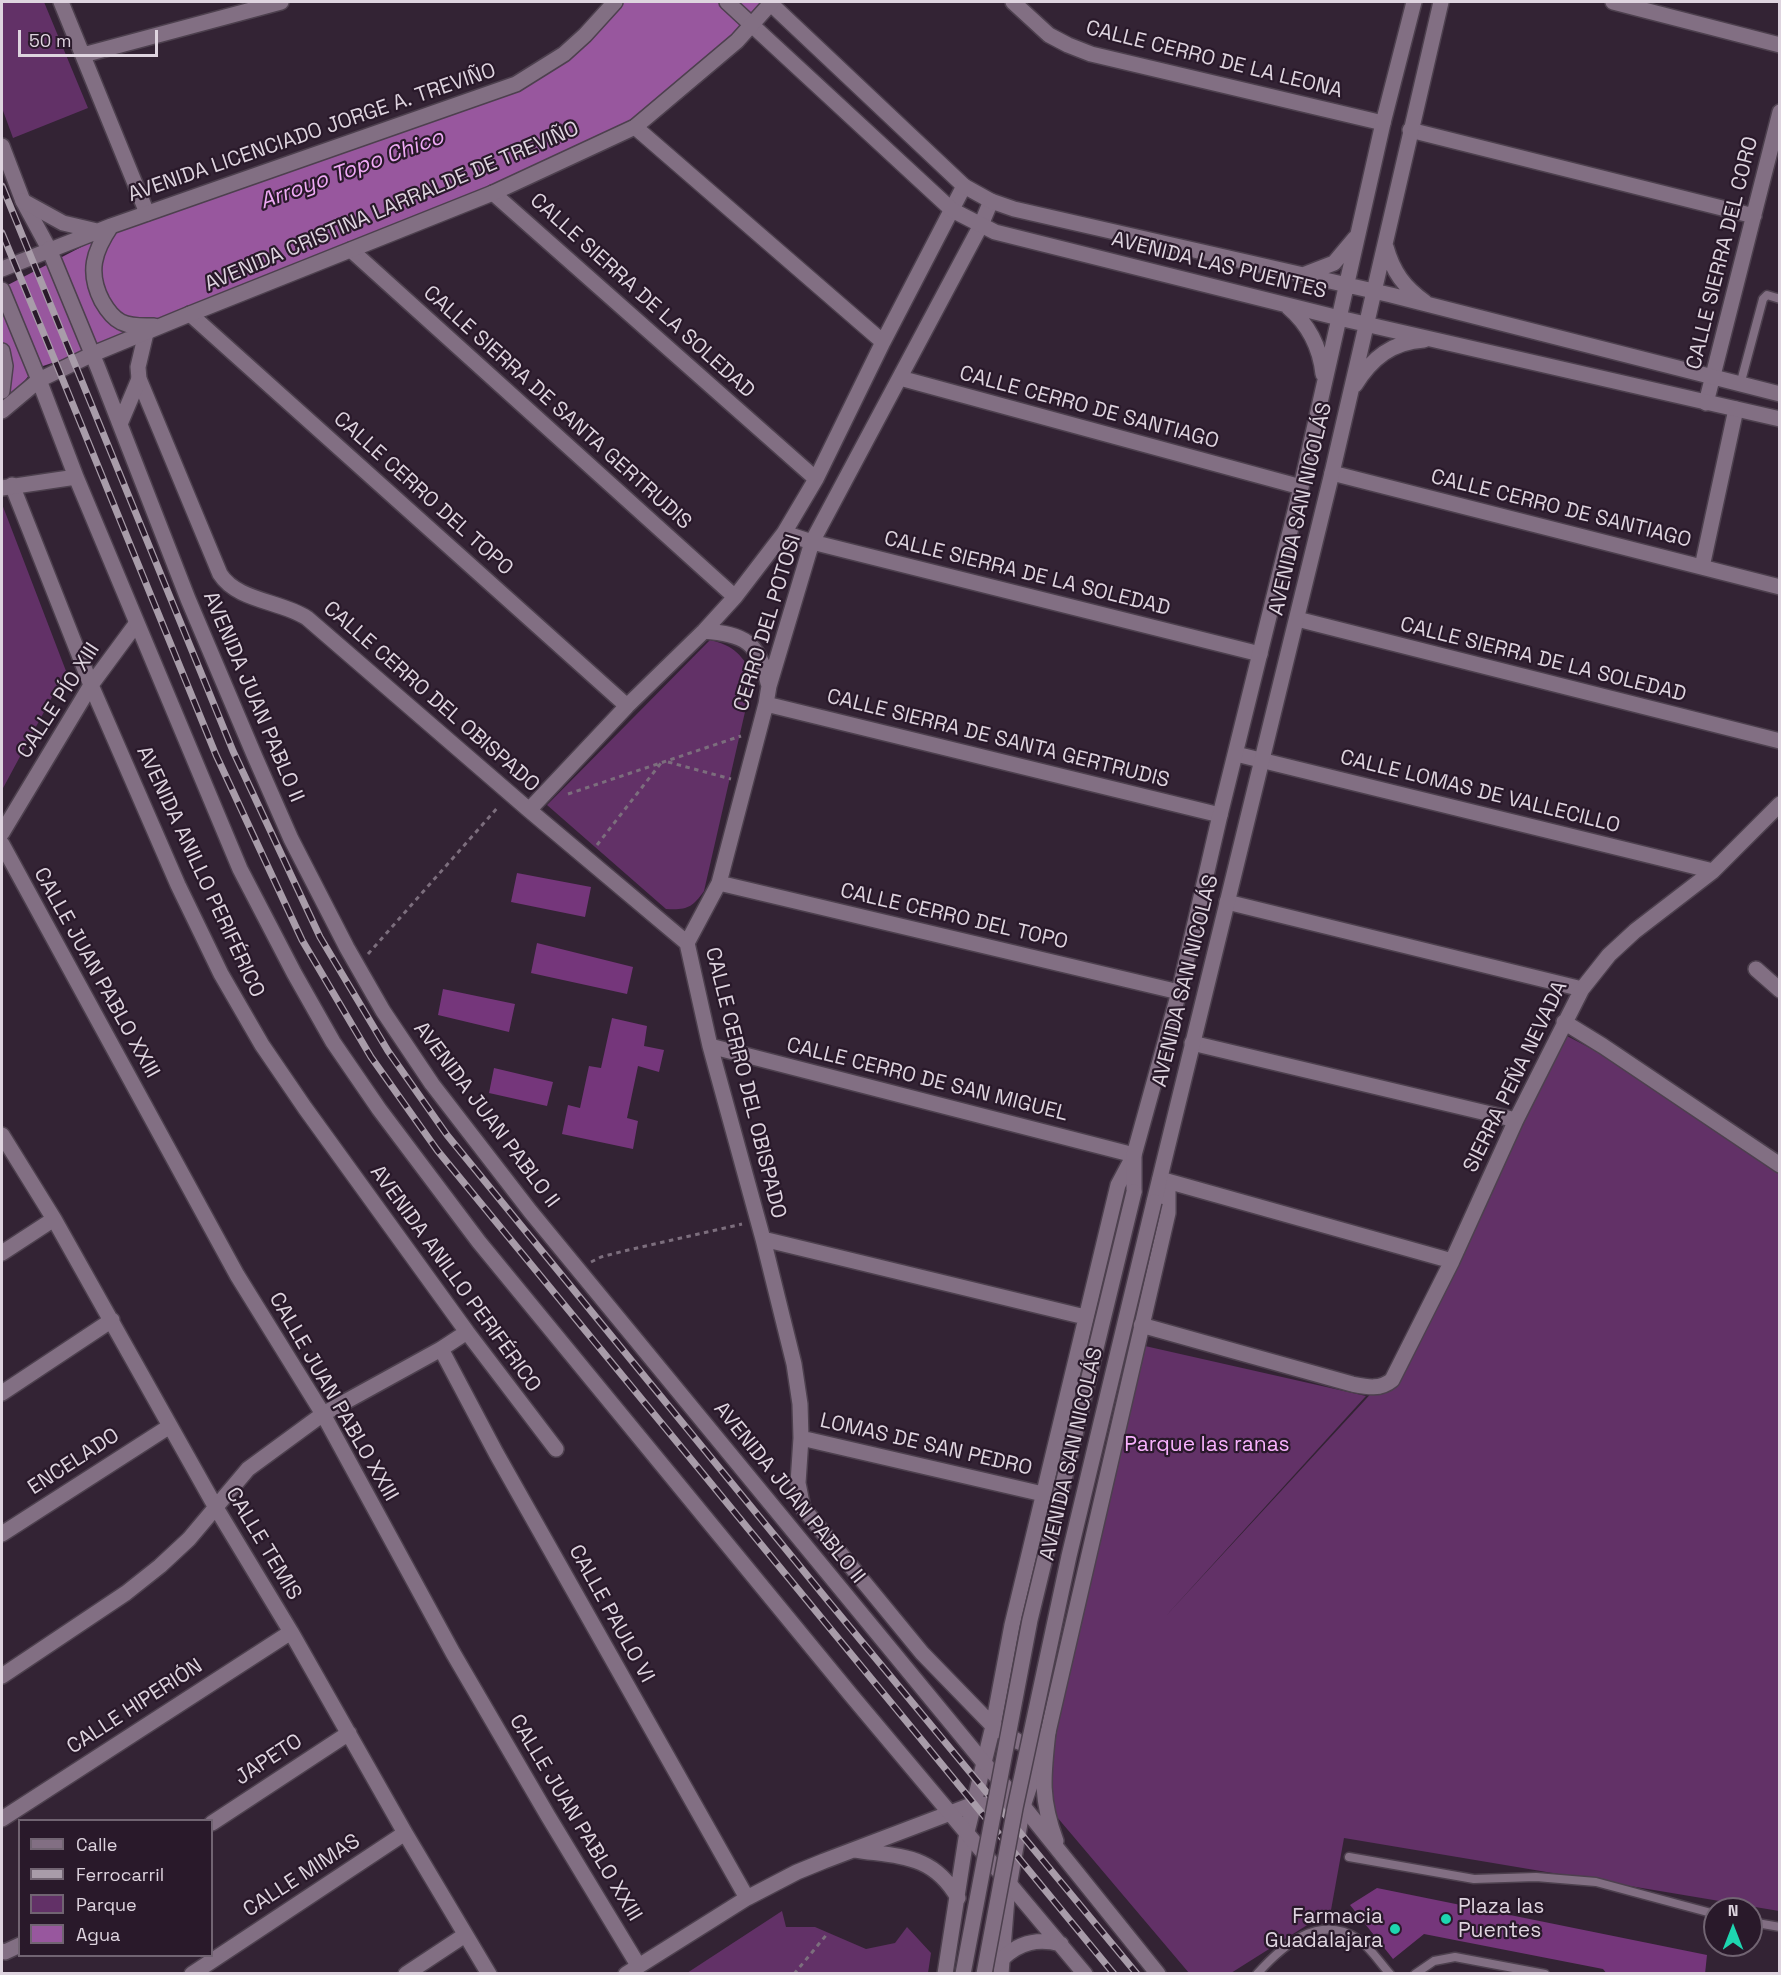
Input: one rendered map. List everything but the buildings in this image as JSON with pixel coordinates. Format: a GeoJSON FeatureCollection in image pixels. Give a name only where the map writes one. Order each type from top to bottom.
{"type":"FeatureCollection","features":[{"type":"Feature","properties":{"kind":"street"},"geometry":{"type":"LineString","coordinates":[[61,2],[147,213]]}},
{"type":"Feature","properties":{"kind":"street"},"geometry":{"type":"LineString","coordinates":[[83,55],[281,2]]}},
{"type":"Feature","properties":{"kind":"street","name":"AVENIDA LICENCIADO JORGE A. TREVIÑO"},"geometry":{"type":"LineString","coordinates":[[2,269],[51,255],[147,213],[516,84],[564,54],[615,2]]}},
{"type":"Feature","properties":{"kind":"street","name":"AVENIDA CRISTINA LARRALDE DE TREVIÑO"},"geometry":{"type":"LineString","coordinates":[[2,411],[37,374],[91,350],[190,314],[493,193],[635,127],[737,41],[770,2]]}},
{"type":"Feature","properties":{"kind":"street","name":"AVENIDA LAS PUENTES"},"geometry":{"type":"LineString","coordinates":[[770,2],[964,186],[991,201],[1014,209],[1430,305],[1779,394]]}},
{"type":"Feature","properties":{"kind":"street","name":"CALLE CERRO DE LA LEONA"},"geometry":{"type":"LineString","coordinates":[[1013,2],[1049,35],[1091,54],[1383,123]]}},
{"type":"Feature","properties":{"kind":"street","name":"AVENIDA SAN NICOLÁS"},"geometry":{"type":"LineString","coordinates":[[963,1974],[1030,1620],[1134,1192],[1134,1155],[1179,992],[1301,487],[1383,123],[1414,2]]}},
{"type":"Feature","properties":{"kind":"street","name":"AVENIDA SAN NICOLÁS"},"geometry":{"type":"LineString","coordinates":[[984,1974],[1015,1808],[1069,1556],[1332,473],[1441,2]]}},
{"type":"Feature","properties":{"kind":"street"},"geometry":{"type":"LineString","coordinates":[[1613,2],[1779,45]]}},
{"type":"Feature","properties":{"kind":"street","name":"AVENIDA LAS PUENTES"},"geometry":{"type":"LineString","coordinates":[[732,7],[952,210],[995,232],[1339,318],[1779,418]]}},
{"type":"Feature","properties":{"kind":"street","name":"CALLE SIERRA DEL CORO"},"geometry":{"type":"LineString","coordinates":[[1706,403],[1779,112]]}},
{"type":"Feature","properties":{"kind":"street"},"geometry":{"type":"LineString","coordinates":[[635,127],[883,342]]}},
{"type":"Feature","properties":{"kind":"street"},"geometry":{"type":"LineString","coordinates":[[1410,130],[1754,216]]}},
{"type":"Feature","properties":{"kind":"street","name":"AVENIDA JUAN PABLO II"},"geometry":{"type":"LineString","coordinates":[[2,146],[23,201],[51,255],[91,350],[188,599],[291,839],[383,1011],[432,1084],[530,1211],[984,1763],[1023,1806],[1158,1974]]}},
{"type":"Feature","properties":{"kind":"street","name":"CERRO DEL POTOSI"},"geometry":{"type":"LineString","coordinates":[[529,810],[627,706],[704,631],[735,597],[784,533],[816,479],[883,342],[964,186]]}},
{"type":"Feature","properties":{"kind":"street","name":"CALLE SIERRA DE LA SOLEDAD"},"geometry":{"type":"LineString","coordinates":[[493,193],[816,479]]}},
{"type":"Feature","properties":{"kind":"street"},"geometry":{"type":"LineString","coordinates":[[23,201],[63,223],[102,233],[93,274],[98,292],[106,307],[119,322],[147,328]]}},
{"type":"Feature","properties":{"kind":"street","name":"CERRO DEL POTOSI"},"geometry":{"type":"LineString","coordinates":[[687,943],[719,883],[769,686],[812,542],[981,225],[991,201]]}},
{"type":"Feature","properties":{"kind":"street"},"geometry":{"type":"LineString","coordinates":[[1300,276],[1322,269],[1334,262],[1357,235]]}},
{"type":"Feature","properties":{"kind":"street"},"geometry":{"type":"LineString","coordinates":[[1385,243],[1391,265],[1401,281],[1430,305]]}},
{"type":"Feature","properties":{"kind":"street","name":"CALLE SIERRA DE SANTA GERTRUDIS"},"geometry":{"type":"LineString","coordinates":[[351,250],[735,597]]}},
{"type":"Feature","properties":{"kind":"street"},"geometry":{"type":"LineString","coordinates":[[2,290],[136,624],[240,869],[322,1022],[373,1100],[479,1242],[851,1695],[1085,1974]]}},
{"type":"Feature","properties":{"kind":"street"},"geometry":{"type":"LineString","coordinates":[[1286,305],[1310,330],[1322,365],[1323,386]]}},
{"type":"Feature","properties":{"kind":"street","name":"CALLE CERRO DEL TOPO"},"geometry":{"type":"LineString","coordinates":[[190,314],[627,706]]}},
{"type":"Feature","properties":{"kind":"street","name":"CALLE CERRO DEL OBISPADO"},"geometry":{"type":"LineString","coordinates":[[147,328],[138,367],[139,379],[220,574],[227,584],[237,591],[292,609],[307,618],[687,943],[710,1046],[758,1220],[794,1364],[800,1404],[801,1438],[798,1483],[803,1508],[922,1653],[993,1726],[1007,1736],[1041,1752]]}},
{"type":"Feature","properties":{"kind":"street"},"geometry":{"type":"LineString","coordinates":[[1350,393],[1371,362],[1390,348],[1410,341],[1438,340]]}},
{"type":"Feature","properties":{"kind":"street"},"geometry":{"type":"LineString","coordinates":[[2,351],[5,366],[2,391]]}},
{"type":"Feature","properties":{"kind":"street","name":"CALLE CERRO DE SANTIAGO"},"geometry":{"type":"LineString","coordinates":[[900,378],[1301,487]]}},
{"type":"Feature","properties":{"kind":"street"},"geometry":{"type":"LineString","coordinates":[[120,424],[139,379]]}},
{"type":"Feature","properties":{"kind":"street"},"geometry":{"type":"LineString","coordinates":[[1702,567],[1736,410]]}},
{"type":"Feature","properties":{"kind":"street","name":"CALLE CERRO DE SANTIAGO"},"geometry":{"type":"LineString","coordinates":[[1332,473],[1779,587]]}},
{"type":"Feature","properties":{"kind":"street"},"geometry":{"type":"LineString","coordinates":[[7,486],[76,477]]}},
{"type":"Feature","properties":{"kind":"street","name":"AVENIDA ANILLO PERIFÉRICO"},"geometry":{"type":"LineString","coordinates":[[7,486],[178,885],[221,974],[262,1045],[305,1108],[467,1332],[556,1449]]}},
{"type":"Feature","properties":{"kind":"street","name":"CALLE SIERRA DE LA SOLEDAD"},"geometry":{"type":"LineString","coordinates":[[784,533],[812,542],[1260,654]]}},
{"type":"Feature","properties":{"kind":"street","name":"CALLE SIERRA DE LA SOLEDAD"},"geometry":{"type":"LineString","coordinates":[[1297,619],[1779,741]]}},
{"type":"Feature","properties":{"kind":"street","name":"CALLE PÍO XIII"},"geometry":{"type":"LineString","coordinates":[[2,833],[91,685],[136,624]]}},
{"type":"Feature","properties":{"kind":"street"},"geometry":{"type":"LineString","coordinates":[[704,631],[734,635],[756,650],[762,658],[769,686]]}},
{"type":"Feature","properties":{"kind":"street","name":"CALLE SIERRA DE SANTA GERTRUDIS"},"geometry":{"type":"LineString","coordinates":[[766,704],[1220,815]]}},
{"type":"Feature","properties":{"kind":"street","name":"CALLE LOMAS DE VALLECILLO"},"geometry":{"type":"LineString","coordinates":[[1236,754],[1713,872]]}},
{"type":"Feature","properties":{"kind":"street","name":"SIERRA PEÑA NEVADA"},"geometry":{"type":"LineString","coordinates":[[1142,1325],[1352,1384],[1377,1387],[1386,1385],[1400,1368],[1516,1120],[1582,989],[1609,955],[1635,931],[1713,872],[1779,804]]}},
{"type":"Feature","properties":{"kind":"street","name":"CALLE JUAN PABLO XXIII"},"geometry":{"type":"LineString","coordinates":[[2,844],[237,1275],[322,1414],[453,1653],[548,1816],[632,1969]]}},
{"type":"Feature","properties":{"kind":"street","name":"CALLE CERRO DEL TOPO"},"geometry":{"type":"LineString","coordinates":[[719,883],[1179,992]]}},
{"type":"Feature","properties":{"kind":"street"},"geometry":{"type":"LineString","coordinates":[[1227,902],[1582,989]]}},
{"type":"Feature","properties":{"kind":"street"},"geometry":{"type":"LineString","coordinates":[[1756,969],[1779,990]]}},
{"type":"Feature","properties":{"kind":"street"},"geometry":{"type":"LineString","coordinates":[[1564,1022],[1779,1165]]}},
{"type":"Feature","properties":{"kind":"street"},"geometry":{"type":"LineString","coordinates":[[1192,1043],[1516,1120]]}},
{"type":"Feature","properties":{"kind":"street","name":"CALLE CERRO DE SAN MIGUEL"},"geometry":{"type":"LineString","coordinates":[[710,1046],[1134,1155]]}},
{"type":"Feature","properties":{"kind":"street","name":"CALLE TEMIS"},"geometry":{"type":"LineString","coordinates":[[2,1135],[54,1219],[215,1506],[291,1632],[405,1833],[489,1974]]}},
{"type":"Feature","properties":{"kind":"street"},"geometry":{"type":"LineString","coordinates":[[945,1974],[956,1915],[967,1832],[993,1726],[1012,1625],[1118,1185],[1134,1155]]}},
{"type":"Feature","properties":{"kind":"street"},"geometry":{"type":"LineString","coordinates":[[1160,1179],[1452,1261]]}},
{"type":"Feature","properties":{"kind":"street"},"geometry":{"type":"LineString","coordinates":[[1002,1966],[1010,1885],[1023,1806],[1048,1732],[1168,1214],[1168,1190],[1160,1179]]}},
{"type":"Feature","properties":{"kind":"street"},"geometry":{"type":"LineString","coordinates":[[2,1253],[54,1219]]}},
{"type":"Feature","properties":{"kind":"street"},"geometry":{"type":"LineString","coordinates":[[763,1239],[1085,1317]]}},
{"type":"Feature","properties":{"kind":"street"},"geometry":{"type":"LineString","coordinates":[[2,1393],[112,1320]]}},
{"type":"Feature","properties":{"kind":"street"},"geometry":{"type":"LineString","coordinates":[[2,1676],[152,1573],[189,1539],[248,1469],[322,1414],[467,1332]]}},
{"type":"Feature","properties":{"kind":"street","name":"CALLE PAULO VI"},"geometry":{"type":"LineString","coordinates":[[441,1348],[496,1453],[747,1898]]}},
{"type":"Feature","properties":{"kind":"street","name":"ENCELADO"},"geometry":{"type":"LineString","coordinates":[[2,1534],[170,1426]]}},
{"type":"Feature","properties":{"kind":"street","name":"LOMAS DE SAN PEDRO"},"geometry":{"type":"LineString","coordinates":[[801,1438],[1043,1494]]}},
{"type":"Feature","properties":{"kind":"street","name":"CALLE HIPERIÓN"},"geometry":{"type":"LineString","coordinates":[[2,1819],[291,1632]]}},
{"type":"Feature","properties":{"kind":"street"},"geometry":{"type":"LineString","coordinates":[[1048,1732],[1044,1768],[1045,1805],[1059,1850]]}},
{"type":"Feature","properties":{"kind":"street","name":"JAPETO"},"geometry":{"type":"LineString","coordinates":[[213,1822],[349,1733]]}},
{"type":"Feature","properties":{"kind":"street"},"geometry":{"type":"LineString","coordinates":[[632,1969],[747,1898],[797,1872],[950,1811],[974,1804],[1023,1806]]}},
{"type":"Feature","properties":{"kind":"street","name":"CALLE MIMAS"},"geometry":{"type":"LineString","coordinates":[[192,1974],[405,1833]]}},
{"type":"Feature","properties":{"kind":"street"},"geometry":{"type":"LineString","coordinates":[[852,1850],[917,1860],[942,1875],[958,1898]]}},
{"type":"Feature","properties":{"kind":"street"},"geometry":{"type":"LineString","coordinates":[[956,1915],[969,1910],[984,1911],[996,1918],[1005,1930]]}},
{"type":"Feature","properties":{"kind":"street"},"geometry":{"type":"LineString","coordinates":[[406,1974],[465,1935]]}},
{"type":"Feature","properties":{"kind":"street"},"geometry":{"type":"LineString","coordinates":[[1002,1966],[1011,1951],[1029,1942],[1040,1940],[1061,1944]]}},
{"type":"Feature","properties":{"kind":"street"},"geometry":{"type":"LineString","coordinates":[[3,1951],[18,1946]]}},
{"type":"Feature","properties":{"kind":"lane"},"geometry":{"type":"LineString","coordinates":[[1740,385],[1763,299],[1767,295],[1779,299]]}},
{"type":"Feature","properties":{"kind":"lane"},"geometry":{"type":"LineString","coordinates":[[1349,1857],[1474,1879],[1536,1877],[1596,1882],[1703,1911]]}},
{"type":"Feature","properties":{"kind":"lane"},"geometry":{"type":"LineString","coordinates":[[1763,1924],[1779,1927]]}},
{"type":"Feature","properties":{"kind":"lane"},"geometry":{"type":"LineString","coordinates":[[1257,1974],[1280,1951],[1303,1935],[1318,1930],[1329,1930],[1340,1931],[1358,1939],[1390,1974]]}},
{"type":"Feature","properties":{"kind":"lane"},"geometry":{"type":"LineString","coordinates":[[1415,1974],[1434,1960],[1455,1956],[1545,1974]]}},
{"type":"Feature","properties":{"kind":"path"},"geometry":{"type":"LineString","coordinates":[[565,795],[758,730]]}},
{"type":"Feature","properties":{"kind":"path"},"geometry":{"type":"LineString","coordinates":[[664,762],[745,783]]}},
{"type":"Feature","properties":{"kind":"path"},"geometry":{"type":"LineString","coordinates":[[587,859],[664,762]]}},
{"type":"Feature","properties":{"kind":"path"},"geometry":{"type":"LineString","coordinates":[[357,966],[510,793]]}},
{"type":"Feature","properties":{"kind":"path"},"geometry":{"type":"LineString","coordinates":[[578,1270],[601,1257],[758,1220]]}},
{"type":"Feature","properties":{"kind":"path"},"geometry":{"type":"LineString","coordinates":[[794,1974],[828,1933]]}},
{"type":"Feature","properties":{"kind":"green space"},"geometry":{"type":"Polygon","coordinates":[[[2,2],[44,2],[88,108],[13,138],[2,108],[2,2]]]}},
{"type":"Feature","properties":{"kind":"green space"},"geometry":{"type":"Polygon","coordinates":[[[2,504],[66,671],[2,790],[2,504]]]}},
{"type":"Feature","properties":{"kind":"green space"},"geometry":{"type":"Polygon","coordinates":[[[710,640],[731,648],[742,657],[753,677],[704,891],[688,907],[666,909],[547,805],[710,640]]]}},
{"type":"Feature","properties":{"kind":"green space","name":"Parque las ranas"},"geometry":{"type":"Polygon","coordinates":[[[1567,1036],[1609,1058],[1779,1171],[1779,1911],[1763,1908],[1763,1897],[1703,1898],[1344,1838],[1331,1910],[1231,1973],[1189,1973],[1051,1810],[1041,1752],[1065,1684],[1145,1346],[1366,1396],[1164,1618],[1377,1387],[1400,1368],[1567,1036]]]}},
{"type":"Feature","properties":{"kind":"green space"},"geometry":{"type":"Polygon","coordinates":[[[782,1911],[786,1927],[815,1927],[866,1949],[895,1943],[907,1927],[931,1953],[928,1973],[687,1973],[782,1911]]]}},
{"type":"Feature","properties":{"kind":"water","name":"Arroyo Topo Chico"},"geometry":{"type":"Polygon","coordinates":[[[615,2],[772,2],[635,127],[160,327],[34,369],[2,409],[2,288],[147,213],[537,72],[615,2]]]}},
{"type":"Feature","properties":{"kind":"railway"},"geometry":{"type":"LineString","coordinates":[[2,186],[233,751],[320,937],[388,1051],[447,1135],[1137,1974]]}},
{"type":"Feature","properties":{"kind":"railway"},"geometry":{"type":"LineString","coordinates":[[2,233],[216,755],[302,940],[371,1057],[437,1150],[1114,1974]]}},
{"type":"Feature","properties":{"kind":"place","name":"Plaza las Puentes"},"geometry":{"type":"Point","coordinates":[1446,1919]}},
{"type":"Feature","properties":{"kind":"place","name":"Farmacia Guadalajara"},"geometry":{"type":"Point","coordinates":[1395,1929]}}]}
